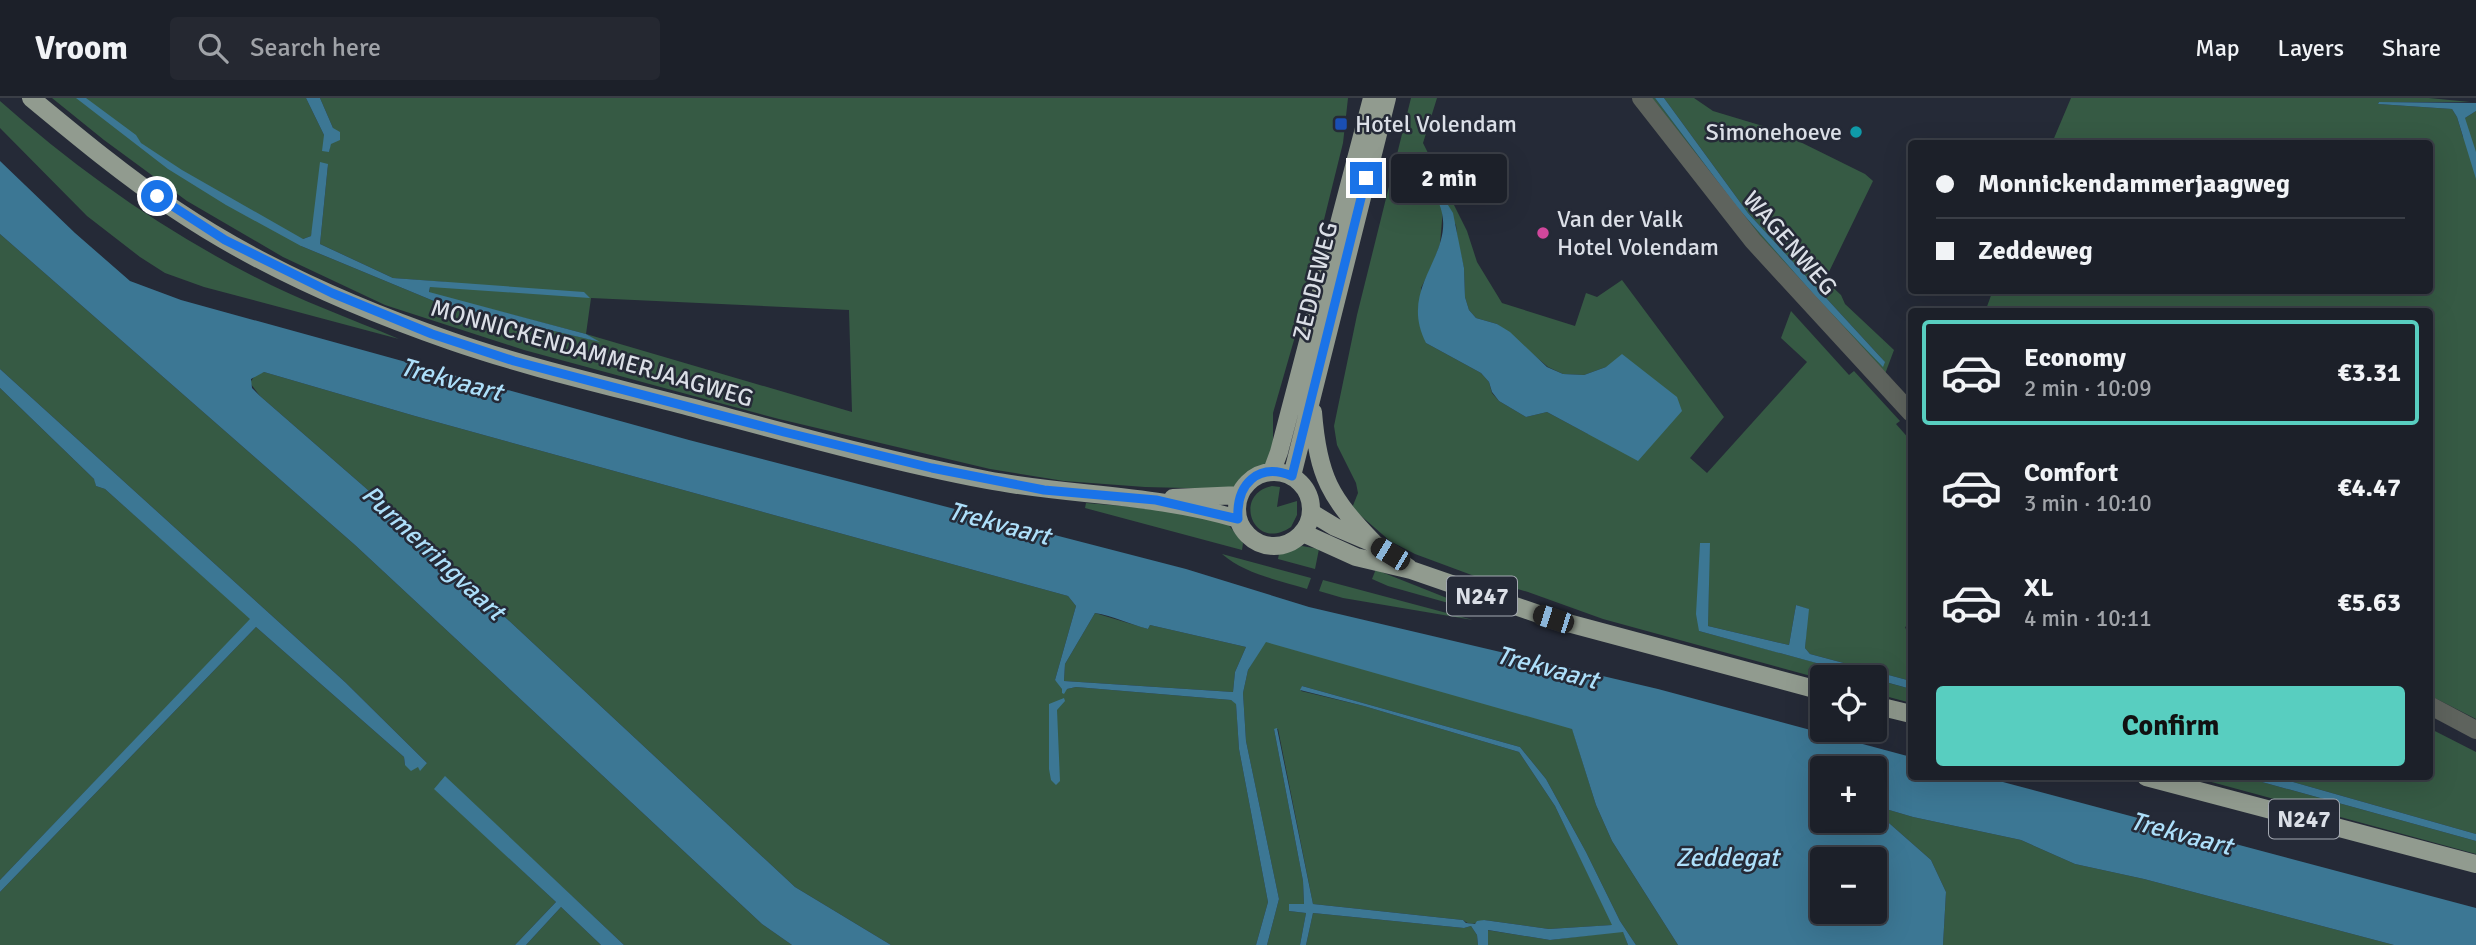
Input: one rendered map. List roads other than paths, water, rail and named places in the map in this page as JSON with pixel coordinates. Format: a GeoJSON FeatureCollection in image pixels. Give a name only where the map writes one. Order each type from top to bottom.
{"type":"FeatureCollection","features":[{"type":"Feature","properties":{"kind":"main road","name":"MONNICKENDAMMERJAAGWEG"},"geometry":{"type":"LineString","coordinates":[[32,98],[83,142],[165,202],[225,240],[332,293],[453,342],[514,361],[759,426],[932,468],[1044,490],[1156,500],[1238,519]]}},
{"type":"Feature","properties":{"kind":"main road","name":"ZEDDEWEG"},"geometry":{"type":"LineString","coordinates":[[1272,471],[1372,98]]}},
{"type":"Feature","properties":{"kind":"main road","name":"ZEDDEWEG"},"geometry":{"type":"LineString","coordinates":[[1292,476],[1387,98]]}},
{"type":"Feature","properties":{"kind":"main road"},"geometry":{"type":"LineString","coordinates":[[1312,397],[1315,436],[1324,475],[1343,510],[1375,544]]}},
{"type":"Feature","properties":{"kind":"main road"},"geometry":{"type":"LineString","coordinates":[[1272,471],[1292,476],[1309,497],[1312,513],[1303,533],[1286,544],[1268,546],[1252,539],[1238,519],[1240,495],[1248,482],[1256,476],[1272,471]]}},
{"type":"Feature","properties":{"kind":"main road","name":"MONNICKENDAMMERJAAGWEG"},"geometry":{"type":"LineString","coordinates":[[1156,500],[1240,495]]}},
{"type":"Feature","properties":{"kind":"main road","name":"N247"},"geometry":{"type":"LineString","coordinates":[[1312,513],[1335,527],[1375,544],[1411,570]]}},
{"type":"Feature","properties":{"kind":"main road","name":"N247"},"geometry":{"type":"LineString","coordinates":[[1303,533],[1356,557],[1411,570],[1553,619],[1810,688]]}},
{"type":"Feature","properties":{"kind":"main road"},"geometry":{"type":"LineString","coordinates":[[1887,709],[1908,714]]}},
{"type":"Feature","properties":{"kind":"main road","name":"N247"},"geometry":{"type":"LineString","coordinates":[[2157,780],[2476,864]]}},
{"type":"Feature","properties":{"kind":"street","name":"WAGENWEG"},"geometry":{"type":"LineString","coordinates":[[1641,98],[1753,241],[1908,409]]}},
{"type":"Feature","properties":{"kind":"street"},"geometry":{"type":"LineString","coordinates":[[2433,707],[2476,730]]}},
{"type":"Feature","properties":{"kind":"water"},"geometry":{"type":"Polygon","coordinates":[[[76,98],[86,98],[136,135],[141,143],[182,170],[303,239],[311,236],[320,162],[328,164],[320,244],[393,278],[584,292],[590,298],[430,287],[429,292],[586,334],[600,342],[441,304],[301,246],[168,169],[76,98]]]}},
{"type":"Feature","properties":{"kind":"water"},"geometry":{"type":"Polygon","coordinates":[[[306,98],[320,98],[333,128],[340,132],[340,140],[331,144],[329,152],[322,151],[324,135],[306,98]]]}},
{"type":"Feature","properties":{"kind":"water"},"geometry":{"type":"Polygon","coordinates":[[[1655,98],[1664,98],[1748,213],[1885,362],[1883,367],[1815,296],[1736,206],[1655,98]]]}},
{"type":"Feature","properties":{"kind":"water"},"geometry":{"type":"Polygon","coordinates":[[[2476,103],[2476,111],[2465,118],[2476,152],[2476,179],[2457,117],[2452,109],[2378,104],[2476,103]]]}},
{"type":"Feature","properties":{"kind":"water"},"geometry":{"type":"Polygon","coordinates":[[[0,161],[130,281],[181,300],[689,440],[1186,569],[1309,607],[1658,689],[1810,730],[1810,742],[1855,742],[1908,756],[1908,780],[1995,780],[2476,908],[2476,945],[2394,945],[2144,879],[2075,864],[2021,840],[1887,809],[1887,756],[1810,756],[1810,833],[1887,833],[1887,821],[1931,860],[1946,892],[1943,945],[1678,945],[1612,841],[1596,805],[1572,729],[1266,642],[1248,670],[1243,693],[1246,741],[1279,899],[1267,945],[1256,945],[1268,902],[1239,749],[1236,704],[1231,700],[1076,687],[1062,693],[1055,680],[1076,606],[1068,596],[264,372],[251,379],[252,388],[260,396],[376,497],[795,887],[891,945],[792,945],[762,924],[355,545],[0,234],[0,161]],[[1095,613],[1065,664],[1064,681],[1233,692],[1235,672],[1246,647],[1150,625],[1148,629],[1095,613]]]}},
{"type":"Feature","properties":{"kind":"water"},"geometry":{"type":"Polygon","coordinates":[[[1436,197],[1448,205],[1453,213],[1464,268],[1465,297],[1469,310],[1476,318],[1497,324],[1510,332],[1547,367],[1563,374],[1584,375],[1606,367],[1622,354],[1677,397],[1682,411],[1638,461],[1547,412],[1526,417],[1499,401],[1481,373],[1426,343],[1419,321],[1419,302],[1442,234],[1443,216],[1436,197]]]}},
{"type":"Feature","properties":{"kind":"water"},"geometry":{"type":"Polygon","coordinates":[[[0,369],[345,682],[427,763],[420,771],[418,767],[411,771],[405,765],[404,757],[256,627],[0,892],[0,880],[250,619],[105,489],[96,486],[94,479],[0,388],[0,369]]]}},
{"type":"Feature","properties":{"kind":"water"},"geometry":{"type":"Polygon","coordinates":[[[1700,543],[1710,543],[1708,626],[1789,645],[1796,605],[1809,609],[1805,648],[1810,654],[1851,665],[1823,665],[1699,631],[1696,614],[1700,543]]]}},
{"type":"Feature","properties":{"kind":"water"},"geometry":{"type":"Polygon","coordinates":[[[1887,675],[1908,680],[1908,688],[1887,682],[1887,675]]]}},
{"type":"Feature","properties":{"kind":"water"},"geometry":{"type":"Polygon","coordinates":[[[1302,686],[1520,747],[1546,779],[1620,921],[1636,945],[1628,945],[1623,932],[1550,940],[1488,930],[1488,945],[1478,945],[1477,935],[1471,926],[1464,928],[1313,913],[1306,945],[1300,945],[1306,913],[1289,911],[1289,904],[1304,904],[1303,881],[1274,729],[1277,728],[1313,904],[1463,920],[1475,924],[1484,920],[1549,929],[1612,925],[1555,806],[1519,752],[1300,690],[1302,686]]]}},
{"type":"Feature","properties":{"kind":"water"},"geometry":{"type":"Polygon","coordinates":[[[1064,698],[1065,701],[1057,710],[1060,781],[1056,785],[1051,780],[1049,769],[1049,704],[1064,698]]]}},
{"type":"Feature","properties":{"kind":"water"},"geometry":{"type":"Polygon","coordinates":[[[445,776],[624,945],[601,945],[561,907],[526,945],[515,945],[556,902],[434,789],[445,776]]]}},
{"type":"Feature","properties":{"kind":"water"},"geometry":{"type":"Polygon","coordinates":[[[2255,780],[2286,780],[2476,834],[2476,841],[2255,780]]]}},
{"type":"Feature","properties":{"kind":"place","name":"Hotel Volendam"},"geometry":{"type":"Point","coordinates":[1341,124]}},
{"type":"Feature","properties":{"kind":"place","name":"Simonehoeve"},"geometry":{"type":"Point","coordinates":[1856,132]}},
{"type":"Feature","properties":{"kind":"place","name":"Van der Valk Hotel Volendam"},"geometry":{"type":"Point","coordinates":[1543,233]}},
{"type":"Feature","properties":{"kind":"water label","name":"Trekvaart"},"geometry":{"type":"Point","coordinates":[451,380]}},
{"type":"Feature","properties":{"kind":"water label","name":"Trekvaart"},"geometry":{"type":"Point","coordinates":[999,524]}},
{"type":"Feature","properties":{"kind":"water label","name":"Purmerringvaart"},"geometry":{"type":"Point","coordinates":[433,553]}},
{"type":"Feature","properties":{"kind":"water label","name":"Trekvaart"},"geometry":{"type":"Point","coordinates":[1547,668]}},
{"type":"Feature","properties":{"kind":"water label","name":"Trekvaart"},"geometry":{"type":"Point","coordinates":[2181,834]}},
{"type":"Feature","properties":{"kind":"water label","name":"Zeddegat"},"geometry":{"type":"Point","coordinates":[1727,858]}}]}
